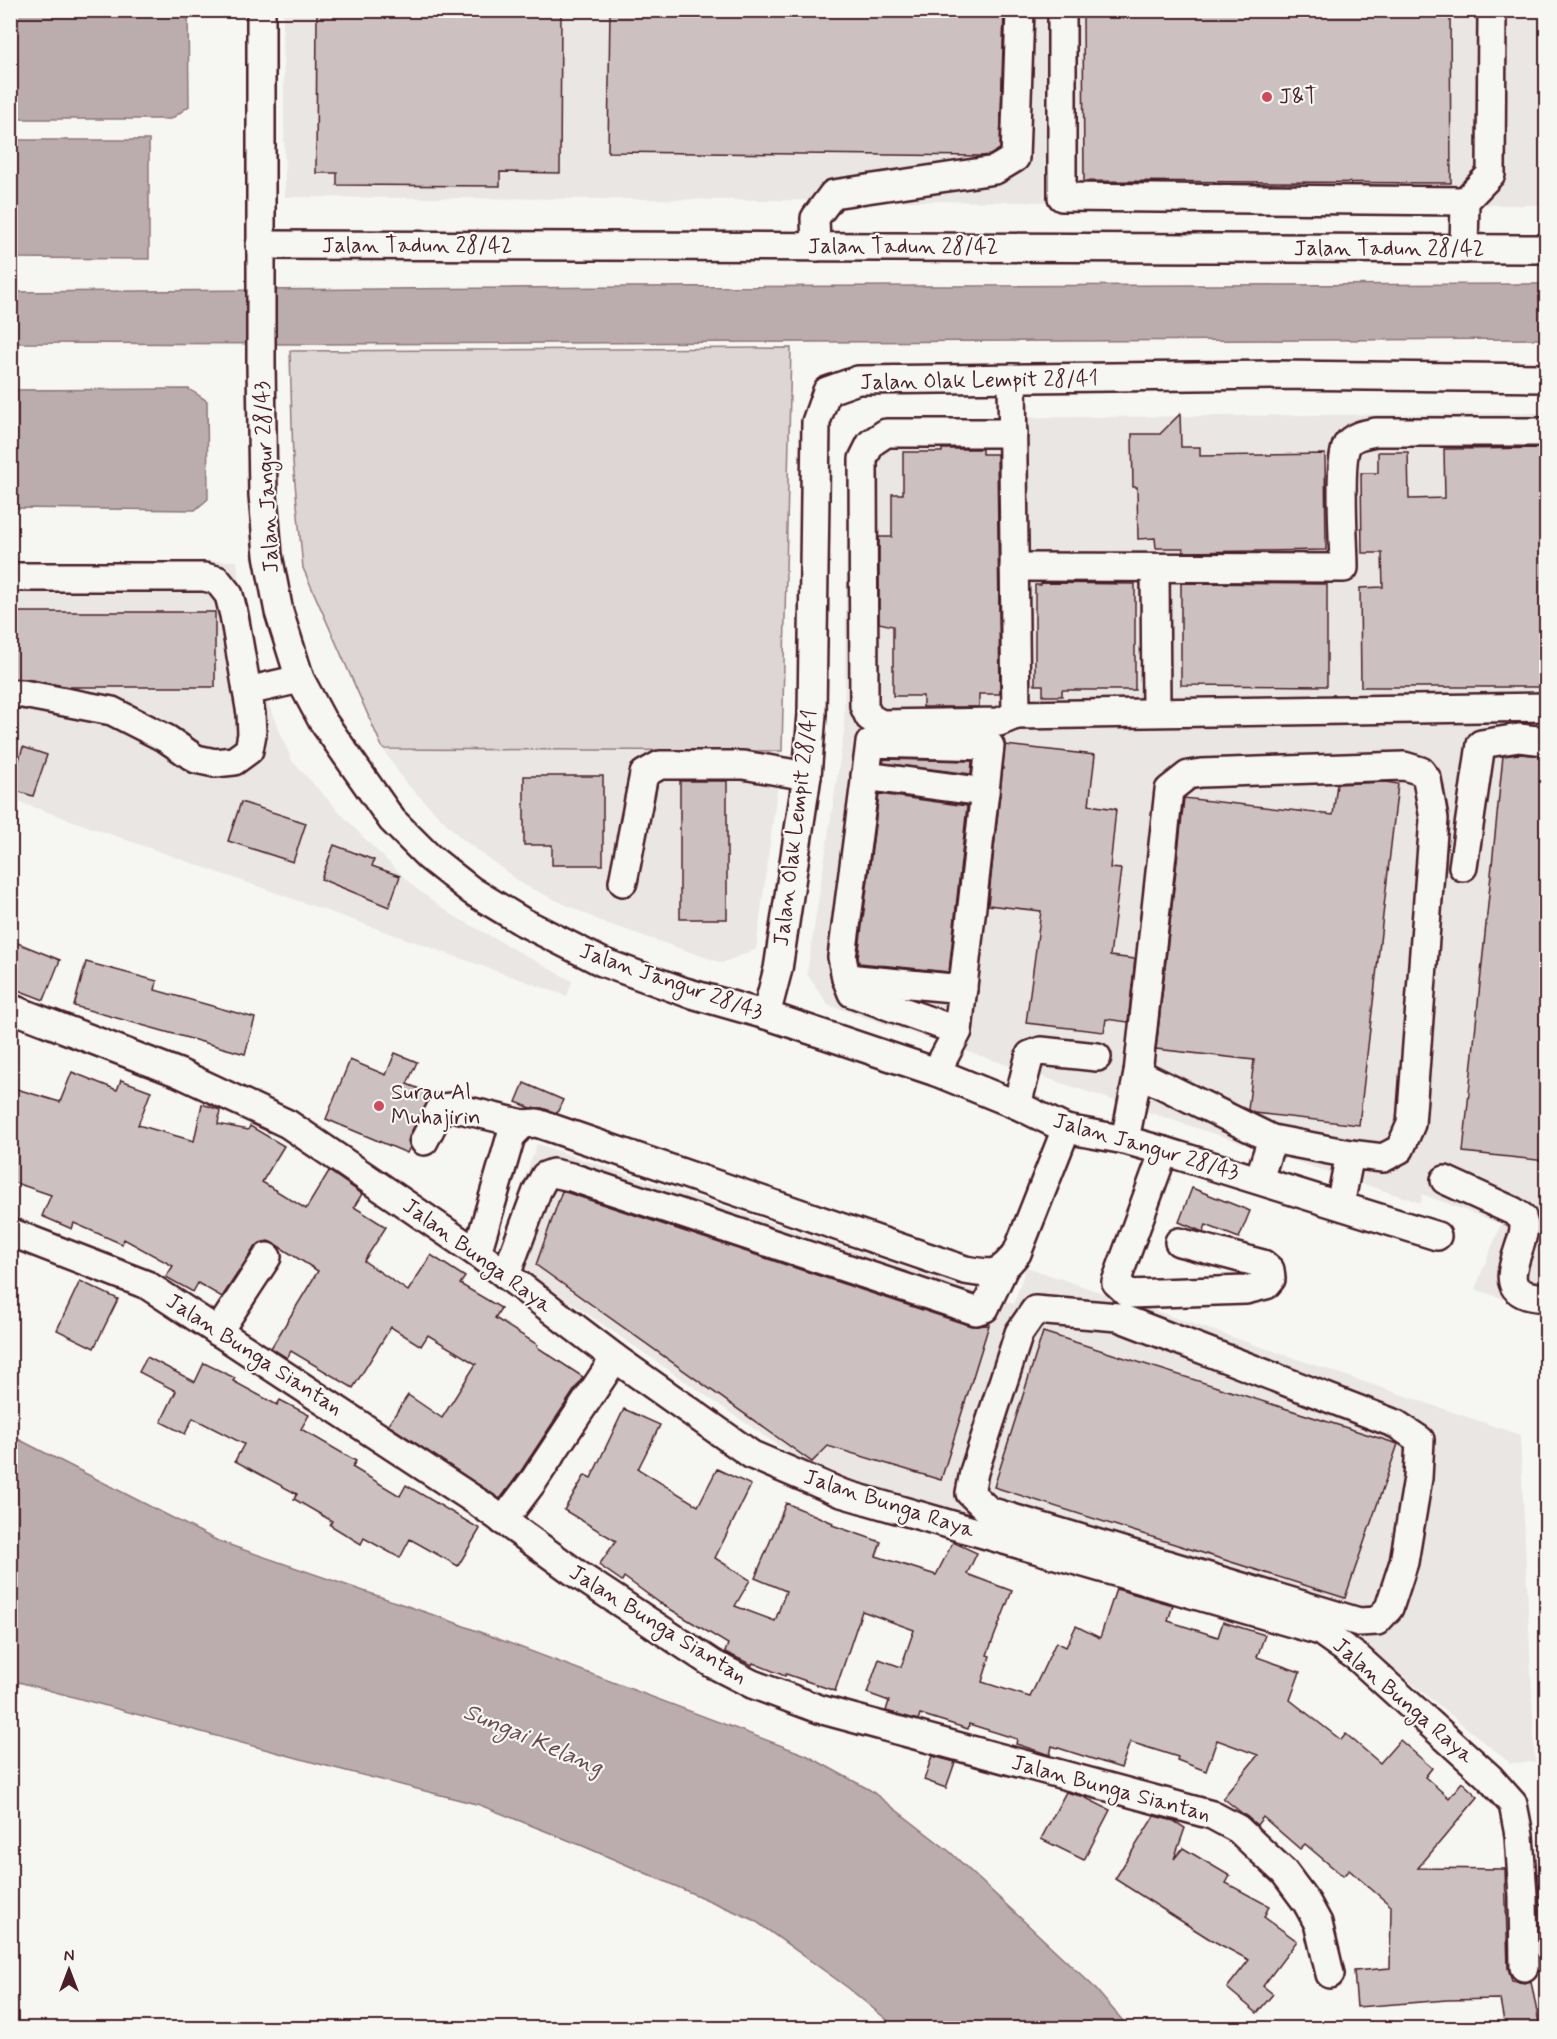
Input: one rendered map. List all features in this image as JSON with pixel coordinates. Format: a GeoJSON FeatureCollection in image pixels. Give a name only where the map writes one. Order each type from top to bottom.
{"type":"FeatureCollection","features":[{"type":"Feature","properties":{"kind":"street","name":"Jalan Jangur 28/43"},"geometry":{"type":"LineString","coordinates":[[261,10],[261,364],[263,495],[268,555],[279,612],[300,679],[322,720],[392,820],[429,857],[472,891],[523,922],[602,962],[685,992],[766,1015],[936,1072],[1017,1105],[1066,1129],[1125,1140],[1164,1151],[1437,1236]]}},
{"type":"Feature","properties":{"kind":"street"},"geometry":{"type":"LineString","coordinates":[[816,247],[815,218],[833,194],[995,170],[1015,158],[1020,10]]}},
{"type":"Feature","properties":{"kind":"street"},"geometry":{"type":"LineString","coordinates":[[1062,10],[1062,197],[1465,201]]}},
{"type":"Feature","properties":{"kind":"street"},"geometry":{"type":"LineString","coordinates":[[1464,249],[1465,201],[1491,174],[1492,10]]}},
{"type":"Feature","properties":{"kind":"street","name":"Jalan Tadun 28/42"},"geometry":{"type":"LineString","coordinates":[[260,258],[816,247],[1546,249]]}},
{"type":"Feature","properties":{"kind":"street","name":"Jalan Olak Lempit 28/41"},"geometry":{"type":"LineString","coordinates":[[766,1015],[778,969],[807,776],[812,714],[816,422],[827,391],[858,380],[1287,375],[1546,378]]}},
{"type":"Feature","properties":{"kind":"street"},"geometry":{"type":"LineString","coordinates":[[1012,378],[1016,715]]}},
{"type":"Feature","properties":{"kind":"street"},"geometry":{"type":"LineString","coordinates":[[1014,567],[1344,568],[1343,463],[1347,445],[1358,436],[1376,432],[1546,432]]}},
{"type":"Feature","properties":{"kind":"street"},"geometry":{"type":"LineString","coordinates":[[1013,433],[886,433],[871,443],[863,459],[864,706],[869,717],[881,724],[999,722],[1016,715],[1156,711],[1546,707]]}},
{"type":"Feature","properties":{"kind":"street"},"geometry":{"type":"LineString","coordinates":[[1155,568],[1156,711]]}},
{"type":"Feature","properties":{"kind":"street"},"geometry":{"type":"LineString","coordinates":[[10,577],[204,577],[217,580],[229,596],[234,615],[252,734],[249,750],[234,761],[215,763],[196,759],[167,739],[112,711],[23,694],[10,694]]}},
{"type":"Feature","properties":{"kind":"street"},"geometry":{"type":"LineString","coordinates":[[247,691],[300,679]]}},
{"type":"Feature","properties":{"kind":"street"},"geometry":{"type":"LineString","coordinates":[[1463,867],[1481,744],[1519,738],[1546,741]]}},
{"type":"Feature","properties":{"kind":"street"},"geometry":{"type":"LineString","coordinates":[[936,1072],[958,1031],[990,746],[870,743],[842,957],[846,978],[852,993],[958,1031]]}},
{"type":"Feature","properties":{"kind":"street"},"geometry":{"type":"LineString","coordinates":[[623,882],[644,774],[660,765],[742,765],[807,776]]}},
{"type":"Feature","properties":{"kind":"street"},"geometry":{"type":"LineString","coordinates":[[1125,1140],[1138,1073],[1169,790],[1188,775],[1201,773],[1404,766],[1420,771],[1427,779],[1434,819],[1411,1124],[1400,1149],[1383,1158],[1272,1139],[1138,1073]]}},
{"type":"Feature","properties":{"kind":"street"},"geometry":{"type":"LineString","coordinates":[[865,776],[985,792]]}},
{"type":"Feature","properties":{"kind":"street"},"geometry":{"type":"LineString","coordinates":[[846,978],[963,990]]}},
{"type":"Feature","properties":{"kind":"street","name":"Jalan Bunga Raya"},"geometry":{"type":"LineString","coordinates":[[10,1008],[179,1073],[288,1124],[477,1253],[615,1358],[752,1455],[841,1493],[1320,1631],[1358,1658],[1489,1777],[1514,1804],[1519,1835],[1523,1896],[1524,1967]]}},
{"type":"Feature","properties":{"kind":"street"},"geometry":{"type":"LineString","coordinates":[[1017,1105],[1030,1055],[1041,1051],[1097,1057]]}},
{"type":"Feature","properties":{"kind":"street"},"geometry":{"type":"LineString","coordinates":[[424,1141],[441,1108],[452,1107],[523,1124],[537,1123],[966,1270],[987,1274],[1003,1270]]}},
{"type":"Feature","properties":{"kind":"street"},"geometry":{"type":"LineString","coordinates":[[477,1253],[511,1136],[523,1124]]}},
{"type":"Feature","properties":{"kind":"street"},"geometry":{"type":"LineString","coordinates":[[506,1275],[537,1191],[545,1176],[553,1173],[583,1180],[976,1311],[985,1308],[1003,1270],[1017,1253],[1066,1129]]}},
{"type":"Feature","properties":{"kind":"street"},"geometry":{"type":"LineString","coordinates":[[1258,1179],[1272,1139]]}},
{"type":"Feature","properties":{"kind":"street"},"geometry":{"type":"LineString","coordinates":[[1164,1151],[1116,1282],[1123,1305],[1396,1424],[1419,1440],[1419,1478],[1404,1562],[1389,1608],[1377,1620],[1359,1622],[989,1511],[970,1492],[974,1472],[1019,1333],[1035,1310],[1123,1305],[1246,1290],[1266,1285],[1271,1279],[1270,1270],[1263,1264],[1179,1242]]}},
{"type":"Feature","properties":{"kind":"street"},"geometry":{"type":"LineString","coordinates":[[1340,1205],[1350,1154]]}},
{"type":"Feature","properties":{"kind":"street"},"geometry":{"type":"LineString","coordinates":[[1445,1180],[1514,1211],[1522,1217],[1524,1227],[1512,1272],[1514,1284],[1518,1290],[1527,1295],[1546,1298]]}},
{"type":"Feature","properties":{"kind":"street","name":"Jalan Bunga Siantan"},"geometry":{"type":"LineString","coordinates":[[10,1232],[147,1285],[503,1521],[577,1574],[713,1664],[752,1684],[819,1709],[1212,1815],[1238,1829],[1284,1872],[1307,1903],[1318,1923],[1330,1974]]}},
{"type":"Feature","properties":{"kind":"street"},"geometry":{"type":"LineString","coordinates":[[218,1332],[267,1257]]}},
{"type":"Feature","properties":{"kind":"street"},"geometry":{"type":"LineString","coordinates":[[503,1521],[534,1480],[615,1358]]}},
{"type":"Feature","properties":{"kind":"shaded area"},"geometry":{"type":"Polygon","coordinates":[[[283,11],[1546,11],[1546,205],[285,197],[283,11]]]}},
{"type":"Feature","properties":{"kind":"shaded area"},"geometry":{"type":"Polygon","coordinates":[[[791,348],[782,751],[383,749],[303,568],[293,462],[290,351],[791,348]]]}},
{"type":"Feature","properties":{"kind":"shaded area"},"geometry":{"type":"Polygon","coordinates":[[[1546,413],[1546,1313],[1475,1289],[1501,1224],[1422,1194],[1421,1203],[828,1005],[807,974],[844,733],[848,450],[884,419],[1546,413]]]}},
{"type":"Feature","properties":{"kind":"shaded area"},"geometry":{"type":"Polygon","coordinates":[[[11,561],[237,561],[240,605],[267,701],[292,761],[360,834],[414,887],[452,915],[572,981],[567,996],[11,799],[11,561]]]}},
{"type":"Feature","properties":{"kind":"shaded area"},"geometry":{"type":"Polygon","coordinates":[[[383,749],[782,751],[756,949],[722,963],[603,922],[524,885],[461,838],[405,782],[383,749]]]}},
{"type":"Feature","properties":{"kind":"shaded area"},"geometry":{"type":"Polygon","coordinates":[[[537,1144],[1014,1304],[1026,1267],[1520,1435],[1535,1762],[1510,1763],[1340,1625],[828,1480],[498,1252],[537,1144]]]}},
{"type":"Feature","properties":{"kind":"water"},"geometry":{"type":"Polygon","coordinates":[[[11,10],[188,11],[189,106],[171,119],[11,119],[11,10]]]}},
{"type":"Feature","properties":{"kind":"water"},"geometry":{"type":"Polygon","coordinates":[[[11,140],[149,140],[149,259],[11,258],[11,140]]]}},
{"type":"Feature","properties":{"kind":"water"},"geometry":{"type":"Polygon","coordinates":[[[1546,284],[1546,339],[11,343],[10,292],[1546,284]]]}},
{"type":"Feature","properties":{"kind":"water"},"geometry":{"type":"Polygon","coordinates":[[[189,389],[207,401],[208,499],[195,510],[11,508],[11,390],[189,389]]]}},
{"type":"Feature","properties":{"kind":"water","name":"Sungai Kelang"},"geometry":{"type":"Polygon","coordinates":[[[10,1435],[218,1541],[448,1620],[806,1755],[870,1790],[949,1851],[1092,1985],[1129,2028],[897,2028],[847,1987],[754,1920],[583,1846],[480,1805],[11,1680],[10,1435]]]}},
{"type":"Feature","properties":{"kind":"building"},"geometry":{"type":"Polygon","coordinates":[[[317,10],[561,10],[560,173],[500,172],[500,186],[337,185],[337,173],[316,173],[317,10]]]}},
{"type":"Feature","properties":{"kind":"building"},"geometry":{"type":"Polygon","coordinates":[[[610,10],[1004,10],[1000,149],[990,155],[982,156],[608,152],[610,10]]]}},
{"type":"Feature","properties":{"kind":"building","name":"J&T"},"geometry":{"type":"Polygon","coordinates":[[[1083,10],[1450,10],[1451,183],[1084,181],[1083,10]]]}},
{"type":"Feature","properties":{"kind":"building"},"geometry":{"type":"Polygon","coordinates":[[[1180,414],[1181,447],[1200,447],[1200,456],[1325,454],[1326,550],[1183,552],[1183,548],[1156,548],[1155,538],[1138,539],[1137,487],[1133,487],[1132,434],[1160,434],[1180,414]]]}},
{"type":"Feature","properties":{"kind":"building"},"geometry":{"type":"Polygon","coordinates":[[[1546,448],[1546,687],[1361,687],[1360,588],[1383,587],[1382,553],[1362,553],[1361,473],[1378,473],[1378,452],[1408,452],[1409,499],[1445,498],[1444,449],[1546,448]]]}},
{"type":"Feature","properties":{"kind":"building"},"geometry":{"type":"Polygon","coordinates":[[[942,449],[982,449],[982,454],[997,454],[1000,694],[979,694],[979,707],[923,707],[923,696],[893,696],[893,626],[879,623],[879,537],[892,537],[892,494],[903,494],[903,452],[942,452],[942,449]]]}},
{"type":"Feature","properties":{"kind":"building"},"geometry":{"type":"Polygon","coordinates":[[[1041,583],[1135,584],[1135,690],[1062,690],[1062,696],[1043,696],[1043,685],[1035,685],[1035,585],[1041,585],[1041,583]]]}},
{"type":"Feature","properties":{"kind":"building"},"geometry":{"type":"Polygon","coordinates":[[[1181,583],[1327,584],[1327,686],[1181,685],[1181,583]]]}},
{"type":"Feature","properties":{"kind":"building"},"geometry":{"type":"Polygon","coordinates":[[[10,612],[215,612],[215,687],[70,687],[10,678],[10,612]]]}},
{"type":"Feature","properties":{"kind":"building"},"geometry":{"type":"Polygon","coordinates":[[[1005,745],[1095,755],[1089,805],[1116,809],[1110,868],[1121,869],[1110,956],[1135,959],[1128,1022],[1106,1019],[1104,1032],[1026,1023],[1041,911],[988,905],[1005,745]]]}},
{"type":"Feature","properties":{"kind":"building"},"geometry":{"type":"Polygon","coordinates":[[[23,747],[47,755],[33,796],[10,789],[23,747]]]}},
{"type":"Feature","properties":{"kind":"building"},"geometry":{"type":"Polygon","coordinates":[[[1519,754],[1546,756],[1546,1161],[1463,1152],[1503,756],[1519,754]]]}},
{"type":"Feature","properties":{"kind":"building"},"geometry":{"type":"Polygon","coordinates":[[[884,759],[972,761],[971,774],[883,763],[884,759]]]}},
{"type":"Feature","properties":{"kind":"building"},"geometry":{"type":"Polygon","coordinates":[[[524,776],[603,776],[603,865],[552,865],[552,845],[524,845],[524,776]]]}},
{"type":"Feature","properties":{"kind":"building"},"geometry":{"type":"Polygon","coordinates":[[[680,781],[727,781],[727,919],[680,919],[680,781]]]}},
{"type":"Feature","properties":{"kind":"building"},"geometry":{"type":"Polygon","coordinates":[[[1386,782],[1398,784],[1359,1125],[1254,1113],[1248,1110],[1254,1060],[1156,1049],[1184,798],[1333,815],[1337,784],[1386,782]]]}},
{"type":"Feature","properties":{"kind":"building"},"geometry":{"type":"Polygon","coordinates":[[[879,794],[967,806],[949,972],[859,963],[879,794]]]}},
{"type":"Feature","properties":{"kind":"building"},"geometry":{"type":"Polygon","coordinates":[[[241,802],[306,823],[293,862],[228,841],[241,802]]]}},
{"type":"Feature","properties":{"kind":"building"},"geometry":{"type":"Polygon","coordinates":[[[334,845],[374,860],[372,866],[400,876],[389,907],[321,879],[334,845]]]}},
{"type":"Feature","properties":{"kind":"building"},"geometry":{"type":"Polygon","coordinates":[[[10,940],[60,960],[44,1000],[10,987],[10,940]]]}},
{"type":"Feature","properties":{"kind":"building"},"geometry":{"type":"Polygon","coordinates":[[[86,962],[157,981],[155,990],[255,1018],[245,1054],[74,1006],[86,962]]]}},
{"type":"Feature","properties":{"kind":"building","name":"Surau Al Muhajirin"},"geometry":{"type":"Polygon","coordinates":[[[395,1053],[417,1062],[407,1084],[432,1094],[410,1134],[408,1141],[410,1147],[407,1153],[326,1119],[350,1060],[386,1075],[395,1053]]]}},
{"type":"Feature","properties":{"kind":"building"},"geometry":{"type":"Polygon","coordinates":[[[72,1072],[117,1090],[121,1080],[151,1091],[138,1125],[194,1141],[202,1104],[220,1110],[218,1124],[248,1130],[250,1126],[284,1146],[262,1182],[306,1209],[329,1171],[362,1194],[354,1207],[386,1227],[364,1261],[408,1291],[431,1255],[465,1277],[460,1284],[501,1308],[495,1318],[583,1377],[500,1499],[388,1425],[408,1395],[442,1418],[476,1364],[428,1335],[421,1346],[391,1327],[353,1388],[291,1351],[287,1358],[271,1348],[318,1271],[275,1244],[268,1241],[254,1248],[222,1297],[198,1283],[193,1292],[166,1277],[173,1266],[124,1239],[122,1244],[74,1223],[72,1229],[42,1216],[51,1195],[10,1181],[10,1087],[60,1102],[72,1072]]]}},
{"type":"Feature","properties":{"kind":"building"},"geometry":{"type":"Polygon","coordinates":[[[524,1083],[563,1100],[557,1113],[542,1108],[531,1108],[516,1102],[524,1083]]]}},
{"type":"Feature","properties":{"kind":"building"},"geometry":{"type":"Polygon","coordinates":[[[1192,1188],[1250,1211],[1239,1238],[1206,1225],[1203,1232],[1179,1222],[1192,1188]]]}},
{"type":"Feature","properties":{"kind":"building"},"geometry":{"type":"Polygon","coordinates":[[[562,1191],[971,1326],[989,1325],[941,1480],[828,1446],[812,1462],[536,1265],[562,1191]]]}},
{"type":"Feature","properties":{"kind":"building"},"geometry":{"type":"Polygon","coordinates":[[[80,1281],[118,1299],[94,1348],[57,1330],[80,1281]]]}},
{"type":"Feature","properties":{"kind":"building"},"geometry":{"type":"Polygon","coordinates":[[[1043,1332],[1398,1444],[1345,1598],[994,1487],[1043,1332]]]}},
{"type":"Feature","properties":{"kind":"building"},"geometry":{"type":"Polygon","coordinates":[[[147,1357],[195,1382],[204,1363],[235,1378],[233,1381],[277,1405],[280,1400],[309,1415],[301,1429],[356,1461],[352,1467],[400,1496],[406,1485],[480,1529],[458,1566],[410,1539],[400,1558],[364,1538],[361,1544],[330,1525],[332,1521],[294,1499],[297,1494],[235,1461],[244,1444],[193,1418],[185,1434],[161,1422],[176,1391],[139,1372],[147,1357]]]}},
{"type":"Feature","properties":{"kind":"building"},"geometry":{"type":"Polygon","coordinates":[[[624,1409],[660,1425],[638,1469],[698,1506],[717,1469],[751,1485],[715,1558],[750,1580],[735,1606],[775,1621],[786,1591],[755,1578],[786,1503],[833,1523],[832,1525],[881,1542],[876,1556],[936,1575],[953,1542],[977,1553],[967,1574],[1012,1591],[987,1655],[990,1656],[982,1682],[1030,1697],[1056,1642],[1066,1647],[1076,1626],[1100,1638],[1116,1589],[1173,1605],[1168,1621],[1218,1637],[1223,1622],[1265,1635],[1257,1657],[1300,1672],[1290,1700],[1341,1740],[1346,1734],[1380,1763],[1400,1740],[1432,1768],[1425,1777],[1449,1798],[1462,1782],[1478,1797],[1418,1868],[1505,1869],[1508,1968],[1512,1981],[1525,1983],[1531,1981],[1540,2028],[1505,2028],[1500,1999],[1447,2000],[1357,2007],[1354,1971],[1390,1968],[1391,1906],[1349,1870],[1343,1876],[1305,1844],[1300,1849],[1263,1817],[1257,1825],[1223,1798],[1258,1755],[1217,1740],[1206,1771],[1177,1760],[1178,1757],[1130,1742],[1121,1768],[1052,1746],[1050,1755],[1016,1744],[1017,1739],[969,1724],[968,1729],[920,1714],[918,1720],[886,1711],[889,1701],[867,1693],[879,1659],[901,1667],[914,1630],[862,1611],[835,1691],[786,1674],[785,1676],[753,1663],[752,1665],[725,1652],[728,1644],[660,1603],[624,1577],[622,1581],[599,1565],[616,1541],[564,1510],[585,1475],[591,1478],[624,1409]]]}},
{"type":"Feature","properties":{"kind":"building"},"geometry":{"type":"Polygon","coordinates":[[[932,1756],[955,1762],[946,1788],[924,1780],[932,1756]]]}},
{"type":"Feature","properties":{"kind":"building"},"geometry":{"type":"Polygon","coordinates":[[[1066,1792],[1084,1797],[1110,1810],[1084,1860],[1041,1839],[1066,1792]]]}},
{"type":"Feature","properties":{"kind":"building"},"geometry":{"type":"Polygon","coordinates":[[[1154,1816],[1174,1821],[1185,1828],[1174,1859],[1183,1848],[1230,1876],[1226,1883],[1269,1906],[1264,1917],[1297,1941],[1263,1986],[1273,1994],[1257,2013],[1227,1988],[1249,1960],[1208,1938],[1115,1879],[1154,1816]]]}},
{"type":"Feature","properties":{"kind":"building"},"geometry":{"type":"Polygon","coordinates":[[[1537,1874],[1546,1874],[1546,1905],[1539,1905],[1537,1874]]]}},
{"type":"Feature","properties":{"kind":"place","name":"J&T"},"geometry":{"type":"Point","coordinates":[1267,97]}},
{"type":"Feature","properties":{"kind":"place","name":"Surau Al Muhajirin"},"geometry":{"type":"Point","coordinates":[379,1106]}}]}
